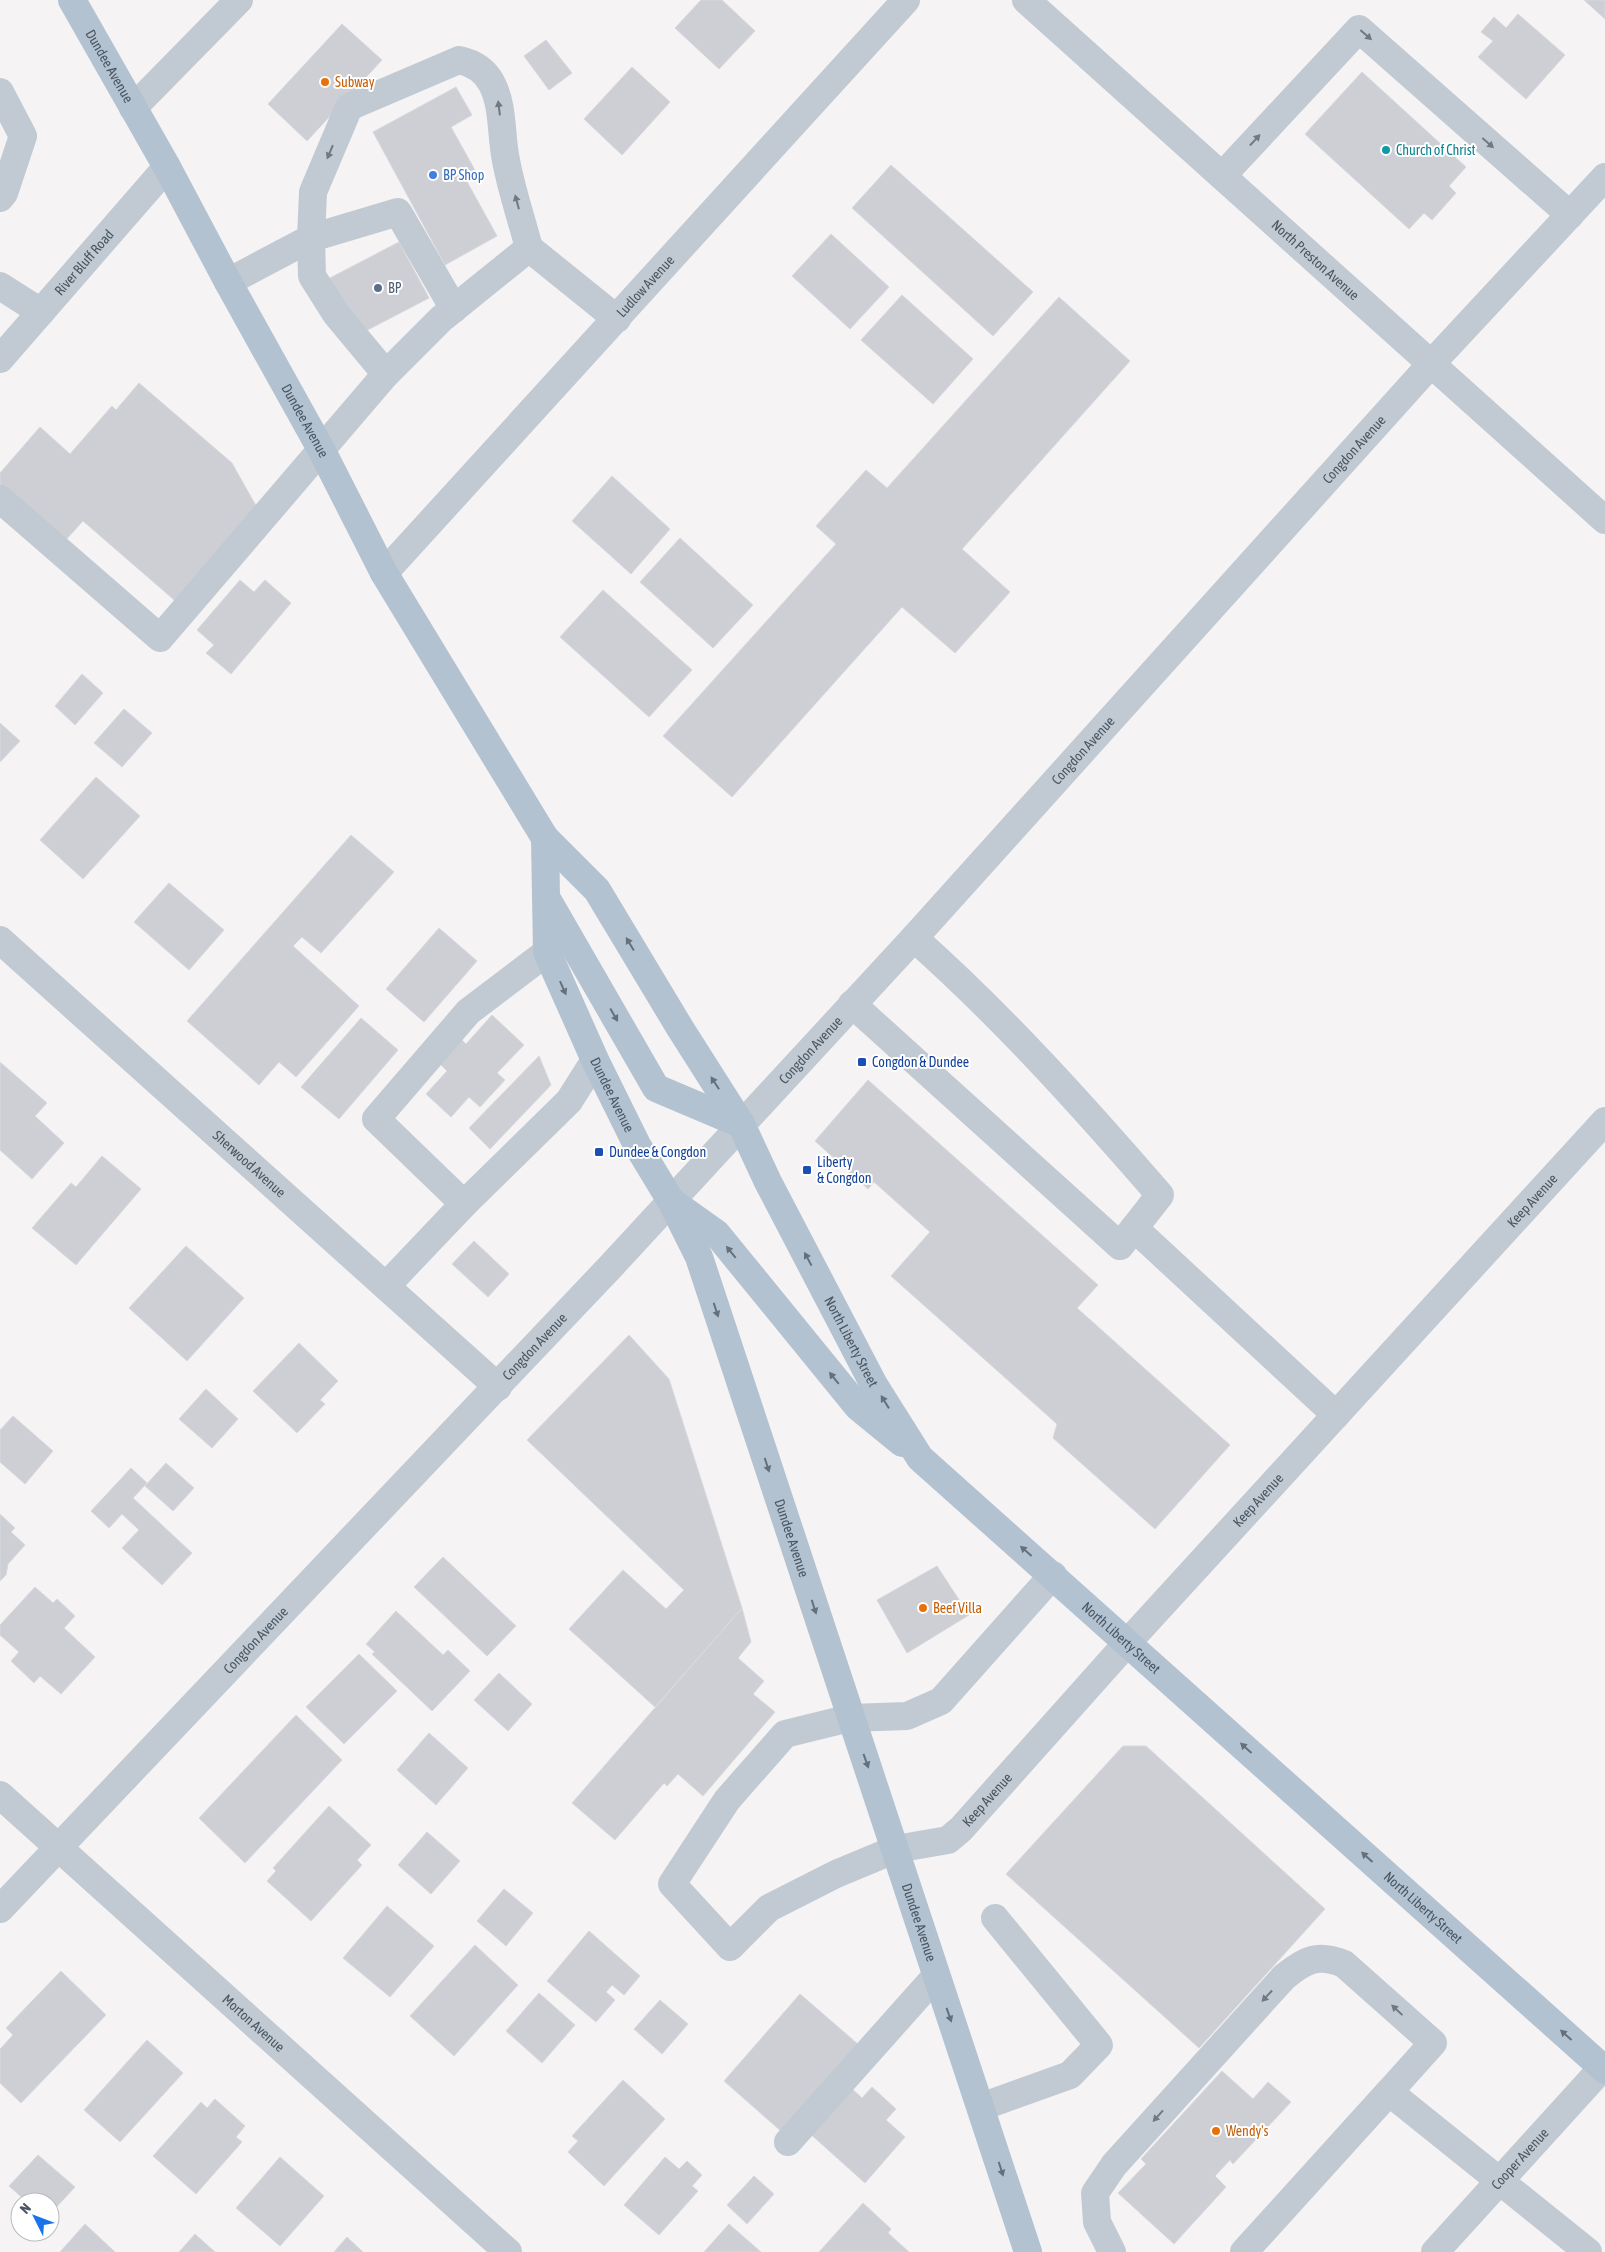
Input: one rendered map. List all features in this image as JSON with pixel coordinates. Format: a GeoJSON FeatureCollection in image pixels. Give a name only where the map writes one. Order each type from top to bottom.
{"type":"FeatureCollection","features":[{"type":"Feature","properties":{"kind":"main road","name":"Dundee Avenue"},"geometry":{"type":"LineString","coordinates":[[72,0],[167,167],[322,452],[384,573],[545,838],[597,890],[680,1028],[741,1124]]}},
{"type":"Feature","properties":{"kind":"main road","name":"Dundee Avenue"},"geometry":{"type":"LineString","coordinates":[[545,838],[547,952],[595,1060],[637,1145],[671,1201],[699,1257],[1028,2252]]}},
{"type":"Feature","properties":{"kind":"main road"},"geometry":{"type":"LineString","coordinates":[[546,897],[656,1088],[741,1124]]}},
{"type":"Feature","properties":{"kind":"main road","name":"North Liberty Street"},"geometry":{"type":"LineString","coordinates":[[741,1124],[768,1182],[874,1385],[920,1458],[1604,2067]]}},
{"type":"Feature","properties":{"kind":"main road"},"geometry":{"type":"LineString","coordinates":[[671,1201],[717,1234],[858,1407],[920,1458]]}},
{"type":"Feature","properties":{"kind":"street"},"geometry":{"type":"LineString","coordinates":[[133,108],[239,0]]}},
{"type":"Feature","properties":{"kind":"street","name":"Ludlow Avenue"},"geometry":{"type":"LineString","coordinates":[[384,573],[906,0]]}},
{"type":"Feature","properties":{"kind":"street","name":"North Preston Avenue"},"geometry":{"type":"LineString","coordinates":[[1026,0],[1605,520]]}},
{"type":"Feature","properties":{"kind":"street"},"geometry":{"type":"LineString","coordinates":[[1222,176],[1359,29],[1570,215]]}},
{"type":"Feature","properties":{"kind":"street"},"geometry":{"type":"LineString","coordinates":[[386,374],[336,314],[312,276],[313,192],[349,107],[459,60],[469,62],[481,69],[491,82],[497,96],[505,156],[529,248],[617,319]]}},
{"type":"Feature","properties":{"kind":"street"},"geometry":{"type":"LineString","coordinates":[[0,92],[23,136],[4,193],[0,198]]}},
{"type":"Feature","properties":{"kind":"street","name":"River Bluff Road"},"geometry":{"type":"LineString","coordinates":[[0,359],[167,167]]}},
{"type":"Feature","properties":{"kind":"street","name":"Congdon Avenue"},"geometry":{"type":"LineString","coordinates":[[0,1909],[498,1387],[671,1201],[914,938],[1431,364],[1605,177]]}},
{"type":"Feature","properties":{"kind":"street"},"geometry":{"type":"LineString","coordinates":[[228,282],[311,238],[398,212],[454,309]]}},
{"type":"Feature","properties":{"kind":"street"},"geometry":{"type":"LineString","coordinates":[[0,499],[160,638],[322,452],[386,374],[441,319],[529,248]]}},
{"type":"Feature","properties":{"kind":"street"},"geometry":{"type":"LineString","coordinates":[[0,286],[41,312]]}},
{"type":"Feature","properties":{"kind":"street"},"geometry":{"type":"LineString","coordinates":[[852,1004],[1120,1246],[1160,1195],[1075,1096],[956,975],[914,938]]}},
{"type":"Feature","properties":{"kind":"street","name":"Sherwood Avenue"},"geometry":{"type":"LineString","coordinates":[[0,940],[498,1387]]}},
{"type":"Feature","properties":{"kind":"street"},"geometry":{"type":"LineString","coordinates":[[464,1204],[376,1119],[468,1012],[547,952]]}},
{"type":"Feature","properties":{"kind":"street"},"geometry":{"type":"LineString","coordinates":[[386,1286],[464,1204],[569,1101],[595,1060]]}},
{"type":"Feature","properties":{"kind":"street","name":"Keep Avenue"},"geometry":{"type":"LineString","coordinates":[[850,1718],[785,1734],[727,1800],[672,1884],[730,1947],[769,1908],[836,1874],[896,1849],[948,1840],[961,1829],[1128,1642],[1605,1120]]}},
{"type":"Feature","properties":{"kind":"street"},"geometry":{"type":"LineString","coordinates":[[1134,1228],[1336,1415]]}},
{"type":"Feature","properties":{"kind":"street"},"geometry":{"type":"LineString","coordinates":[[850,1718],[907,1716],[941,1701],[1053,1576]]}},
{"type":"Feature","properties":{"kind":"street","name":"Morton Avenue"},"geometry":{"type":"LineString","coordinates":[[0,1795],[508,2252]]}},
{"type":"Feature","properties":{"kind":"street"},"geometry":{"type":"LineString","coordinates":[[981,2108],[1070,2075],[1099,2045],[996,1918]]}},
{"type":"Feature","properties":{"kind":"street"},"geometry":{"type":"LineString","coordinates":[[1112,2252],[1097,2222],[1095,2193],[1114,2165],[1278,1984],[1300,1965],[1318,1958],[1332,1959],[1344,1964],[1433,2043],[1244,2252]]}},
{"type":"Feature","properties":{"kind":"street"},"geometry":{"type":"LineString","coordinates":[[788,2142],[936,1976]]}},
{"type":"Feature","properties":{"kind":"street","name":"Cooper Avenue"},"geometry":{"type":"LineString","coordinates":[[1435,2252],[1604,2067]]}},
{"type":"Feature","properties":{"kind":"street"},"geometry":{"type":"LineString","coordinates":[[1389,2092],[1588,2252]]}},
{"type":"Feature","properties":{"kind":"building"},"geometry":{"type":"Polygon","coordinates":[[[701,0],[722,0],[755,31],[719,69],[675,28],[701,0]]]}},
{"type":"Feature","properties":{"kind":"building"},"geometry":{"type":"Polygon","coordinates":[[[1584,0],[1605,0],[1605,19],[1584,0]]]}},
{"type":"Feature","properties":{"kind":"building"},"geometry":{"type":"Polygon","coordinates":[[[1518,14],[1565,55],[1526,99],[1478,57],[1493,41],[1481,32],[1494,17],[1506,28],[1518,14]]]}},
{"type":"Feature","properties":{"kind":"building","name":"Subway"},"geometry":{"type":"Polygon","coordinates":[[[342,24],[382,60],[307,141],[268,104],[342,24]]]}},
{"type":"Feature","properties":{"kind":"building"},"geometry":{"type":"Polygon","coordinates":[[[546,40],[572,73],[549,90],[524,56],[546,40]]]}},
{"type":"Feature","properties":{"kind":"building"},"geometry":{"type":"Polygon","coordinates":[[[632,67],[670,102],[622,155],[584,119],[632,67]]]}},
{"type":"Feature","properties":{"kind":"building","name":"Church of Christ"},"geometry":{"type":"Polygon","coordinates":[[[1362,72],[1466,167],[1449,186],[1456,193],[1432,220],[1424,213],[1409,229],[1305,134],[1362,72]]]}},
{"type":"Feature","properties":{"kind":"building","name":"BP Shop"},"geometry":{"type":"Polygon","coordinates":[[[456,87],[472,115],[451,127],[476,172],[465,178],[497,236],[445,265],[373,132],[456,87]]]}},
{"type":"Feature","properties":{"kind":"building"},"geometry":{"type":"Polygon","coordinates":[[[891,165],[1033,292],[993,336],[852,208],[891,165]]]}},
{"type":"Feature","properties":{"kind":"building"},"geometry":{"type":"Polygon","coordinates":[[[831,234],[889,287],[850,329],[792,276],[831,234]]]}},
{"type":"Feature","properties":{"kind":"building","name":"BP"},"geometry":{"type":"Polygon","coordinates":[[[399,242],[429,298],[358,335],[328,279],[399,242]]]}},
{"type":"Feature","properties":{"kind":"building"},"geometry":{"type":"Polygon","coordinates":[[[902,295],[973,359],[933,404],[861,340],[902,295]]]}},
{"type":"Feature","properties":{"kind":"building"},"geometry":{"type":"Polygon","coordinates":[[[1059,297],[1130,361],[962,549],[1010,592],[955,653],[902,607],[732,797],[663,736],[836,544],[816,526],[866,470],[887,488],[1059,297]]]}},
{"type":"Feature","properties":{"kind":"building"},"geometry":{"type":"Polygon","coordinates":[[[139,383],[232,463],[260,513],[180,605],[83,521],[63,543],[0,488],[0,473],[40,427],[70,454],[112,406],[116,410],[139,383]]]}},
{"type":"Feature","properties":{"kind":"building"},"geometry":{"type":"Polygon","coordinates":[[[612,476],[670,529],[631,574],[572,521],[612,476]]]}},
{"type":"Feature","properties":{"kind":"building"},"geometry":{"type":"Polygon","coordinates":[[[680,538],[753,605],[713,648],[640,582],[680,538]]]}},
{"type":"Feature","properties":{"kind":"building"},"geometry":{"type":"Polygon","coordinates":[[[240,580],[254,592],[265,580],[291,603],[231,674],[206,653],[214,645],[197,630],[240,580]]]}},
{"type":"Feature","properties":{"kind":"building"},"geometry":{"type":"Polygon","coordinates":[[[603,590],[692,670],[649,717],[560,637],[603,590]]]}},
{"type":"Feature","properties":{"kind":"building"},"geometry":{"type":"Polygon","coordinates":[[[82,674],[103,693],[75,725],[55,706],[82,674]]]}},
{"type":"Feature","properties":{"kind":"building"},"geometry":{"type":"Polygon","coordinates":[[[124,709],[152,733],[122,767],[94,743],[124,709]]]}},
{"type":"Feature","properties":{"kind":"building"},"geometry":{"type":"Polygon","coordinates":[[[0,723],[20,741],[0,762],[0,723]]]}},
{"type":"Feature","properties":{"kind":"building"},"geometry":{"type":"Polygon","coordinates":[[[96,777],[140,816],[83,879],[40,840],[96,777]]]}},
{"type":"Feature","properties":{"kind":"building"},"geometry":{"type":"Polygon","coordinates":[[[351,835],[394,872],[321,953],[302,937],[293,946],[359,1006],[296,1077],[279,1062],[259,1085],[187,1021],[351,835]]]}},
{"type":"Feature","properties":{"kind":"building"},"geometry":{"type":"Polygon","coordinates":[[[169,883],[224,930],[189,970],[134,922],[169,883]]]}},
{"type":"Feature","properties":{"kind":"building"},"geometry":{"type":"Polygon","coordinates":[[[439,928],[477,961],[424,1022],[386,989],[439,928]]]}},
{"type":"Feature","properties":{"kind":"building"},"geometry":{"type":"Polygon","coordinates":[[[492,1015],[524,1045],[497,1073],[505,1080],[480,1107],[469,1097],[451,1117],[426,1094],[447,1071],[440,1064],[462,1040],[466,1044],[492,1015]]]}},
{"type":"Feature","properties":{"kind":"building"},"geometry":{"type":"Polygon","coordinates":[[[361,1018],[398,1050],[339,1119],[301,1087],[361,1018]]]}},
{"type":"Feature","properties":{"kind":"building"},"geometry":{"type":"Polygon","coordinates":[[[539,1056],[551,1085],[490,1149],[469,1128],[539,1056]]]}},
{"type":"Feature","properties":{"kind":"building"},"geometry":{"type":"Polygon","coordinates":[[[0,1062],[47,1103],[35,1116],[64,1143],[32,1179],[0,1150],[0,1062]]]}},
{"type":"Feature","properties":{"kind":"building"},"geometry":{"type":"Polygon","coordinates":[[[868,1080],[1098,1285],[1077,1308],[1230,1445],[1155,1529],[1053,1438],[1057,1424],[891,1276],[930,1232],[874,1182],[868,1189],[815,1141],[868,1080]]]}},
{"type":"Feature","properties":{"kind":"building"},"geometry":{"type":"Polygon","coordinates":[[[102,1156],[141,1189],[76,1265],[32,1228],[71,1183],[76,1187],[102,1156]]]}},
{"type":"Feature","properties":{"kind":"building"},"geometry":{"type":"Polygon","coordinates":[[[474,1241],[509,1274],[488,1297],[452,1264],[474,1241]]]}},
{"type":"Feature","properties":{"kind":"building"},"geometry":{"type":"Polygon","coordinates":[[[186,1246],[244,1298],[187,1361],[129,1308],[186,1246]]]}},
{"type":"Feature","properties":{"kind":"building"},"geometry":{"type":"Polygon","coordinates":[[[629,1335],[669,1379],[742,1608],[655,1707],[569,1629],[623,1570],[666,1609],[684,1590],[527,1440],[629,1335]]]}},
{"type":"Feature","properties":{"kind":"building"},"geometry":{"type":"Polygon","coordinates":[[[299,1343],[338,1381],[320,1400],[325,1404],[297,1433],[253,1391],[299,1343]]]}},
{"type":"Feature","properties":{"kind":"building"},"geometry":{"type":"Polygon","coordinates":[[[206,1389],[238,1419],[212,1448],[179,1419],[206,1389]]]}},
{"type":"Feature","properties":{"kind":"building"},"geometry":{"type":"Polygon","coordinates":[[[13,1416],[53,1451],[25,1484],[0,1462],[0,1430],[13,1416]]]}},
{"type":"Feature","properties":{"kind":"building"},"geometry":{"type":"Polygon","coordinates":[[[166,1463],[194,1488],[173,1511],[145,1486],[166,1463]]]}},
{"type":"Feature","properties":{"kind":"building"},"geometry":{"type":"Polygon","coordinates":[[[131,1468],[147,1483],[133,1498],[192,1553],[162,1585],[122,1548],[139,1530],[122,1514],[109,1528],[91,1511],[131,1468]]]}},
{"type":"Feature","properties":{"kind":"building"},"geometry":{"type":"Polygon","coordinates":[[[0,1514],[15,1528],[11,1532],[25,1545],[8,1564],[6,1575],[0,1581],[0,1514]]]}},
{"type":"Feature","properties":{"kind":"building"},"geometry":{"type":"Polygon","coordinates":[[[443,1557],[516,1626],[487,1656],[414,1587],[443,1557]]]}},
{"type":"Feature","properties":{"kind":"building","name":"Beef Villa"},"geometry":{"type":"Polygon","coordinates":[[[937,1566],[969,1615],[907,1653],[877,1600],[937,1566]]]}},
{"type":"Feature","properties":{"kind":"building"},"geometry":{"type":"Polygon","coordinates":[[[35,1587],[53,1603],[57,1599],[75,1616],[64,1628],[95,1657],[61,1694],[40,1676],[34,1683],[11,1661],[19,1652],[0,1635],[0,1625],[35,1587]]]}},
{"type":"Feature","properties":{"kind":"building"},"geometry":{"type":"Polygon","coordinates":[[[742,1608],[751,1642],[738,1658],[764,1681],[753,1694],[775,1712],[703,1796],[678,1774],[667,1786],[664,1783],[615,1840],[572,1803],[742,1608]]]}},
{"type":"Feature","properties":{"kind":"building"},"geometry":{"type":"Polygon","coordinates":[[[396,1611],[443,1655],[448,1650],[470,1671],[432,1711],[372,1654],[375,1652],[366,1644],[396,1611]]]}},
{"type":"Feature","properties":{"kind":"building"},"geometry":{"type":"Polygon","coordinates":[[[359,1654],[397,1691],[344,1744],[306,1707],[359,1654]]]}},
{"type":"Feature","properties":{"kind":"building"},"geometry":{"type":"Polygon","coordinates":[[[499,1673],[532,1704],[508,1731],[474,1700],[499,1673]]]}},
{"type":"Feature","properties":{"kind":"building"},"geometry":{"type":"Polygon","coordinates":[[[296,1715],[342,1760],[245,1863],[199,1818],[296,1715]]]}},
{"type":"Feature","properties":{"kind":"building"},"geometry":{"type":"Polygon","coordinates":[[[429,1733],[468,1768],[436,1805],[397,1770],[429,1733]]]}},
{"type":"Feature","properties":{"kind":"building"},"geometry":{"type":"Polygon","coordinates":[[[1123,1746],[1146,1746],[1325,1909],[1199,2048],[1006,1874],[1123,1746]]]}},
{"type":"Feature","properties":{"kind":"building"},"geometry":{"type":"Polygon","coordinates":[[[329,1806],[371,1845],[357,1860],[362,1865],[311,1921],[267,1881],[276,1871],[273,1868],[329,1806]]]}},
{"type":"Feature","properties":{"kind":"building"},"geometry":{"type":"Polygon","coordinates":[[[427,1832],[460,1861],[431,1894],[398,1865],[427,1832]]]}},
{"type":"Feature","properties":{"kind":"building"},"geometry":{"type":"Polygon","coordinates":[[[504,1889],[533,1913],[506,1946],[477,1921],[504,1889]]]}},
{"type":"Feature","properties":{"kind":"building"},"geometry":{"type":"Polygon","coordinates":[[[387,1906],[434,1946],[390,1997],[343,1958],[387,1906]]]}},
{"type":"Feature","properties":{"kind":"building"},"geometry":{"type":"Polygon","coordinates":[[[589,1931],[640,1976],[624,1995],[612,1985],[606,1992],[615,2000],[596,2022],[547,1981],[589,1931]]]}},
{"type":"Feature","properties":{"kind":"building"},"geometry":{"type":"Polygon","coordinates":[[[475,1945],[518,1985],[454,2056],[410,2016],[475,1945]]]}},
{"type":"Feature","properties":{"kind":"building"},"geometry":{"type":"Polygon","coordinates":[[[61,1971],[106,2015],[21,2103],[0,2083],[0,2049],[13,2035],[6,2028],[61,1971]]]}},
{"type":"Feature","properties":{"kind":"building"},"geometry":{"type":"Polygon","coordinates":[[[539,1993],[575,2025],[542,2063],[506,2031],[539,1993]]]}},
{"type":"Feature","properties":{"kind":"building"},"geometry":{"type":"Polygon","coordinates":[[[800,1994],[859,2045],[782,2132],[724,2081],[800,1994]]]}},
{"type":"Feature","properties":{"kind":"building"},"geometry":{"type":"Polygon","coordinates":[[[660,2000],[688,2024],[662,2054],[634,2029],[660,2000]]]}},
{"type":"Feature","properties":{"kind":"building"},"geometry":{"type":"Polygon","coordinates":[[[147,2040],[183,2073],[120,2142],[84,2110],[147,2040]]]}},
{"type":"Feature","properties":{"kind":"building","name":"Wendy's"},"geometry":{"type":"Polygon","coordinates":[[[1222,2071],[1253,2099],[1268,2082],[1291,2102],[1233,2164],[1230,2160],[1215,2176],[1226,2187],[1174,2244],[1118,2193],[1146,2164],[1141,2159],[1222,2071]]]}},
{"type":"Feature","properties":{"kind":"building"},"geometry":{"type":"Polygon","coordinates":[[[623,2080],[665,2119],[604,2186],[568,2152],[578,2141],[572,2136],[623,2080]]]}},
{"type":"Feature","properties":{"kind":"building"},"geometry":{"type":"Polygon","coordinates":[[[848,2085],[862,2098],[872,2087],[896,2109],[886,2120],[905,2137],[865,2183],[807,2131],[848,2085]]]}},
{"type":"Feature","properties":{"kind":"building"},"geometry":{"type":"Polygon","coordinates":[[[215,2099],[245,2126],[236,2137],[242,2142],[196,2194],[153,2156],[201,2102],[207,2108],[215,2099]]]}},
{"type":"Feature","properties":{"kind":"building"},"geometry":{"type":"Polygon","coordinates":[[[38,2155],[75,2187],[60,2203],[60,2192],[16,2192],[9,2186],[38,2155]]]}},
{"type":"Feature","properties":{"kind":"building"},"geometry":{"type":"Polygon","coordinates":[[[280,2157],[324,2196],[280,2246],[236,2208],[280,2157]]]}},
{"type":"Feature","properties":{"kind":"building"},"geometry":{"type":"Polygon","coordinates":[[[665,2157],[679,2169],[687,2161],[702,2175],[692,2186],[698,2191],[659,2235],[624,2205],[665,2157]]]}},
{"type":"Feature","properties":{"kind":"building"},"geometry":{"type":"Polygon","coordinates":[[[754,2176],[774,2194],[747,2224],[727,2205],[754,2176]]]}},
{"type":"Feature","properties":{"kind":"building"},"geometry":{"type":"Polygon","coordinates":[[[863,2203],[891,2229],[888,2233],[909,2252],[819,2252],[863,2203]]]}},
{"type":"Feature","properties":{"kind":"building"},"geometry":{"type":"Polygon","coordinates":[[[85,2224],[115,2252],[60,2252],[85,2224]]]}},
{"type":"Feature","properties":{"kind":"building"},"geometry":{"type":"Polygon","coordinates":[[[729,2224],[761,2252],[704,2252],[729,2224]]]}},
{"type":"Feature","properties":{"kind":"building"},"geometry":{"type":"Polygon","coordinates":[[[195,2234],[215,2252],[179,2252],[195,2234]]]}},
{"type":"Feature","properties":{"kind":"building"},"geometry":{"type":"Polygon","coordinates":[[[347,2237],[363,2252],[334,2252],[347,2237]]]}},
{"type":"Feature","properties":{"kind":"place","name":"Subway"},"geometry":{"type":"Point","coordinates":[325,82]}},
{"type":"Feature","properties":{"kind":"place","name":"Church of Christ"},"geometry":{"type":"Point","coordinates":[1386,150]}},
{"type":"Feature","properties":{"kind":"place","name":"BP Shop"},"geometry":{"type":"Point","coordinates":[433,175]}},
{"type":"Feature","properties":{"kind":"place","name":"BP"},"geometry":{"type":"Point","coordinates":[378,288]}},
{"type":"Feature","properties":{"kind":"place","name":"Congdon & Dundee"},"geometry":{"type":"Point","coordinates":[862,1062]}},
{"type":"Feature","properties":{"kind":"place","name":"Dundee & Congdon"},"geometry":{"type":"Point","coordinates":[599,1152]}},
{"type":"Feature","properties":{"kind":"place","name":"Liberty & Congdon"},"geometry":{"type":"Point","coordinates":[807,1170]}},
{"type":"Feature","properties":{"kind":"place","name":"Beef Villa"},"geometry":{"type":"Point","coordinates":[923,1608]}},
{"type":"Feature","properties":{"kind":"place","name":"Wendy's"},"geometry":{"type":"Point","coordinates":[1216,2131]}}]}
